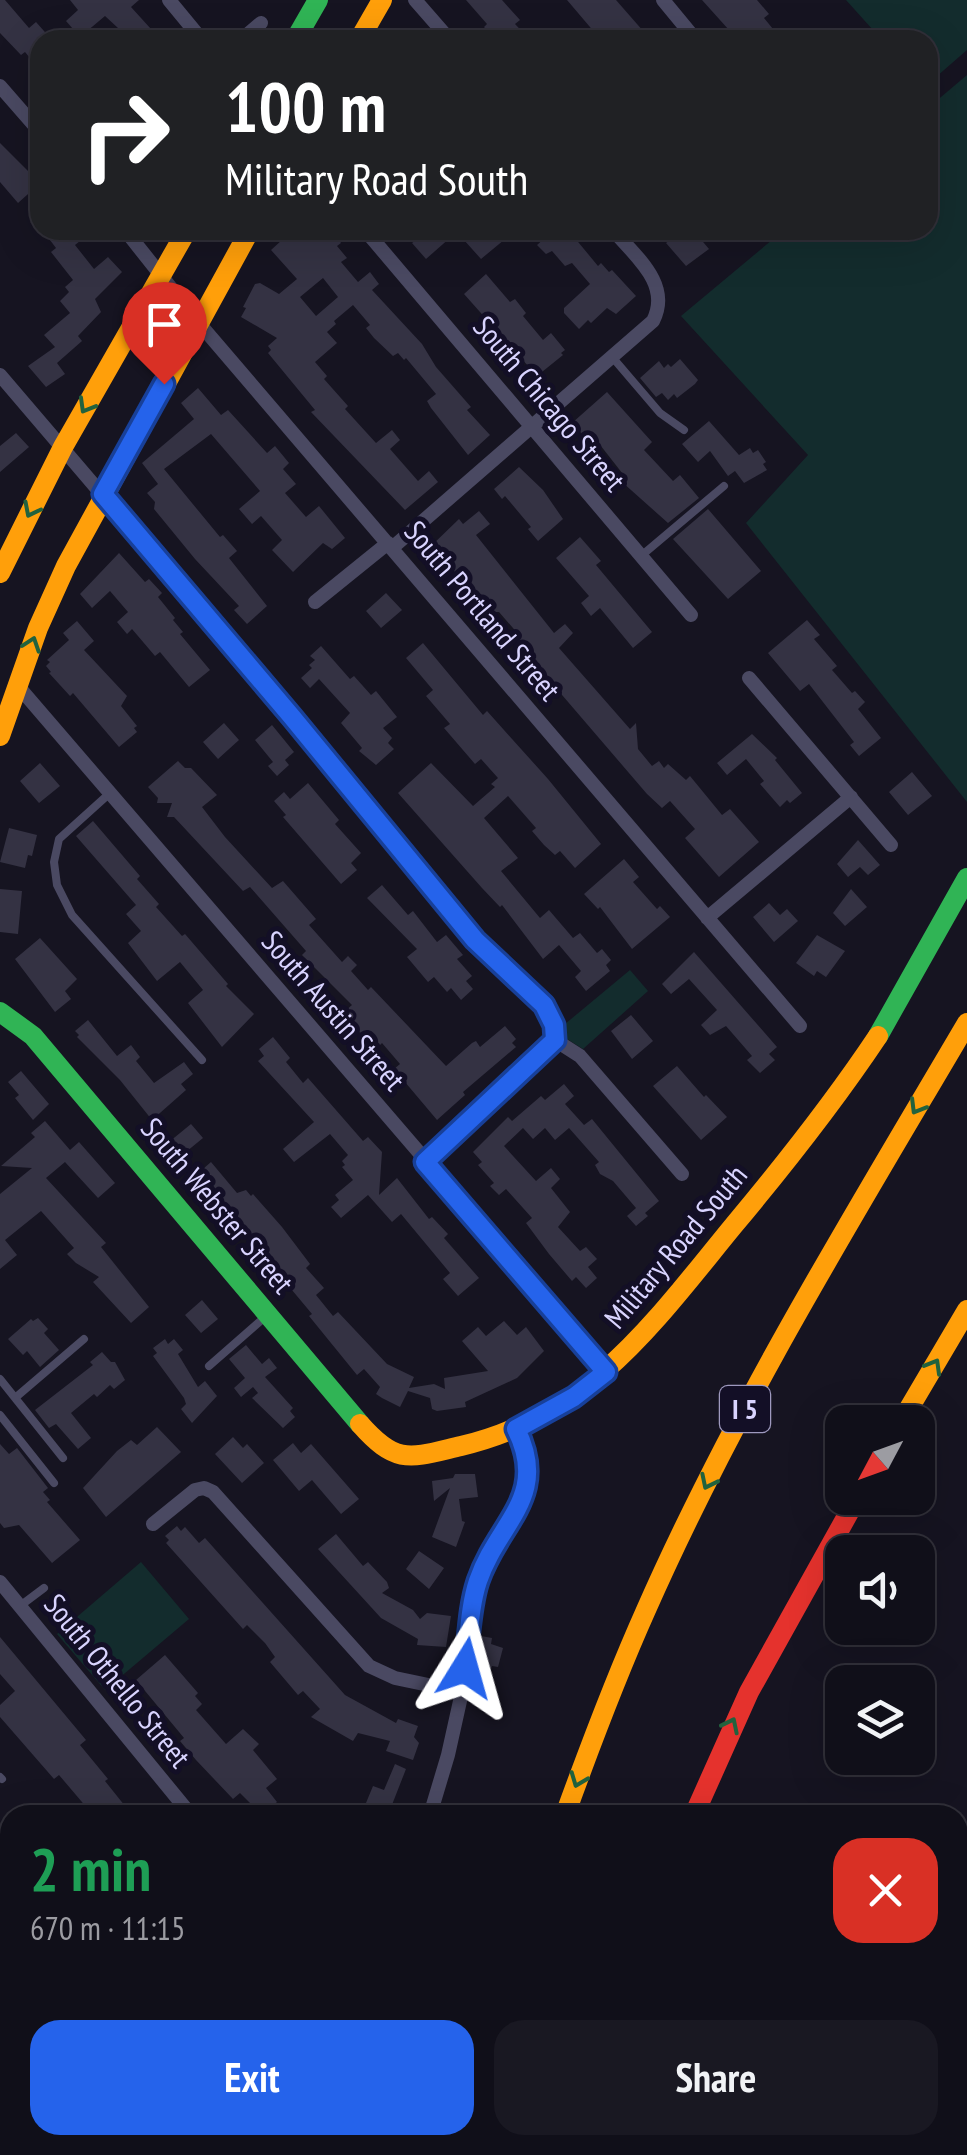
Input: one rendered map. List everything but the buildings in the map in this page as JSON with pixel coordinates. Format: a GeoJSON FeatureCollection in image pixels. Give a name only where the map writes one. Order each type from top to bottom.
{"type":"FeatureCollection","features":[{"type":"Feature","properties":{"kind":"main road"},"geometry":{"type":"LineString","coordinates":[[300,30],[318,0]]}},
{"type":"Feature","properties":{"kind":"main road"},"geometry":{"type":"LineString","coordinates":[[365,30],[382,0]]}},
{"type":"Feature","properties":{"kind":"main road"},"geometry":{"type":"LineString","coordinates":[[0,573],[63,447],[181,240]]}},
{"type":"Feature","properties":{"kind":"main road"},"geometry":{"type":"LineString","coordinates":[[0,736],[38,628],[103,494],[244,240]]}},
{"type":"Feature","properties":{"kind":"main road","name":"Military Road South"},"geometry":{"type":"LineString","coordinates":[[380,1448],[389,1454],[421,1455],[490,1441],[574,1397],[643,1337],[829,1108],[913,980],[967,878]]}},
{"type":"Feature","properties":{"kind":"main road","name":"South Webster Street"},"geometry":{"type":"LineString","coordinates":[[0,1012],[33,1036],[380,1448]]}},
{"type":"Feature","properties":{"kind":"main road","name":"I 5"},"geometry":{"type":"LineString","coordinates":[[569,1805],[650,1603],[712,1472],[774,1353],[967,1024]]}},
{"type":"Feature","properties":{"kind":"main road"},"geometry":{"type":"LineString","coordinates":[[911,1405],[967,1310]]}},
{"type":"Feature","properties":{"kind":"main road"},"geometry":{"type":"LineString","coordinates":[[698,1805],[757,1672],[847,1515]]}},
{"type":"Feature","properties":{"kind":"street"},"geometry":{"type":"LineString","coordinates":[[168,0],[194,30]]}},
{"type":"Feature","properties":{"kind":"street"},"geometry":{"type":"LineString","coordinates":[[415,0],[441,30]]}},
{"type":"Feature","properties":{"kind":"street"},"geometry":{"type":"LineString","coordinates":[[663,0],[688,30]]}},
{"type":"Feature","properties":{"kind":"street"},"geometry":{"type":"LineString","coordinates":[[253,30],[261,23]]}},
{"type":"Feature","properties":{"kind":"street"},"geometry":{"type":"LineString","coordinates":[[0,86],[30,120]]}},
{"type":"Feature","properties":{"kind":"street","name":"South Portland Street"},"geometry":{"type":"LineString","coordinates":[[133,240],[198,322],[800,1026]]}},
{"type":"Feature","properties":{"kind":"street","name":"South Chicago Street"},"geometry":{"type":"LineString","coordinates":[[374,240],[691,614]]}},
{"type":"Feature","properties":{"kind":"street"},"geometry":{"type":"LineString","coordinates":[[314,602],[390,546],[653,321],[660,304],[657,284],[621,240]]}},
{"type":"Feature","properties":{"kind":"street"},"geometry":{"type":"LineString","coordinates":[[0,376],[292,717],[475,940],[544,1005],[554,1025],[555,1040]]}},
{"type":"Feature","properties":{"kind":"street"},"geometry":{"type":"LineString","coordinates":[[748,678],[891,845]]}},
{"type":"Feature","properties":{"kind":"street","name":"South Austin Street"},"geometry":{"type":"LineString","coordinates":[[18,686],[606,1372]]}},
{"type":"Feature","properties":{"kind":"street"},"geometry":{"type":"LineString","coordinates":[[707,918],[851,796]]}},
{"type":"Feature","properties":{"kind":"street"},"geometry":{"type":"LineString","coordinates":[[425,1162],[555,1040]]}},
{"type":"Feature","properties":{"kind":"street"},"geometry":{"type":"LineString","coordinates":[[555,1040],[580,1056],[682,1174]]}},
{"type":"Feature","properties":{"kind":"street"},"geometry":{"type":"LineString","coordinates":[[433,1805],[462,1692],[477,1585],[528,1480],[526,1448],[516,1429]]}},
{"type":"Feature","properties":{"kind":"street"},"geometry":{"type":"LineString","coordinates":[[153,1524],[196,1490],[213,1492],[369,1666],[395,1678],[462,1692]]}},
{"type":"Feature","properties":{"kind":"street","name":"South Othello Street"},"geometry":{"type":"LineString","coordinates":[[0,1582],[183,1805]]}},
{"type":"Feature","properties":{"kind":"lane"},"geometry":{"type":"LineString","coordinates":[[613,358],[660,413],[684,430]]}},
{"type":"Feature","properties":{"kind":"lane"},"geometry":{"type":"LineString","coordinates":[[641,556],[724,486]]}},
{"type":"Feature","properties":{"kind":"lane"},"geometry":{"type":"LineString","coordinates":[[110,794],[60,839],[54,862],[57,885],[65,905],[81,925],[202,1060]]}},
{"type":"Feature","properties":{"kind":"lane"},"geometry":{"type":"LineString","coordinates":[[210,1366],[268,1314]]}},
{"type":"Feature","properties":{"kind":"lane"},"geometry":{"type":"LineString","coordinates":[[15,1398],[84,1339]]}},
{"type":"Feature","properties":{"kind":"lane"},"geometry":{"type":"LineString","coordinates":[[0,1379],[63,1458]]}},
{"type":"Feature","properties":{"kind":"lane"},"geometry":{"type":"LineString","coordinates":[[0,1415],[54,1483]]}},
{"type":"Feature","properties":{"kind":"lane"},"geometry":{"type":"LineString","coordinates":[[20,1606],[44,1588]]}},
{"type":"Feature","properties":{"kind":"green space"},"geometry":{"type":"Polygon","coordinates":[[[846,0],[967,0],[967,50],[938,75],[938,30],[873,30],[846,0]]]}},
{"type":"Feature","properties":{"kind":"green space"},"geometry":{"type":"Polygon","coordinates":[[[967,75],[967,802],[746,523],[808,455],[681,316],[772,240],[938,240],[938,100],[967,75]]]}},
{"type":"Feature","properties":{"kind":"green space"},"geometry":{"type":"Polygon","coordinates":[[[630,970],[648,991],[583,1049],[559,1034],[559,1029],[630,970]]]}},
{"type":"Feature","properties":{"kind":"green space"},"geometry":{"type":"Polygon","coordinates":[[[141,1562],[189,1619],[105,1690],[57,1634],[141,1562]]]}},
{"type":"Feature","properties":{"kind":"traffic: fast"},"geometry":{"type":"LineString","coordinates":[[301,30],[318,0]]}},
{"type":"Feature","properties":{"kind":"traffic: fast"},"geometry":{"type":"LineString","coordinates":[[878,1036],[967,878]]}},
{"type":"Feature","properties":{"kind":"traffic: fast"},"geometry":{"type":"LineString","coordinates":[[0,1012],[33,1036],[360,1424]]}},
{"type":"Feature","properties":{"kind":"traffic: slow"},"geometry":{"type":"LineString","coordinates":[[365,30],[382,0]]}},
{"type":"Feature","properties":{"kind":"traffic: slow"},"geometry":{"type":"LineString","coordinates":[[0,573],[63,447],[181,240]]}},
{"type":"Feature","properties":{"kind":"traffic: slow"},"geometry":{"type":"LineString","coordinates":[[0,736],[38,628],[66,566],[245,240]]}},
{"type":"Feature","properties":{"kind":"traffic: slow"},"geometry":{"type":"LineString","coordinates":[[569,1805],[635,1635],[718,1459],[798,1312],[967,1023]]}},
{"type":"Feature","properties":{"kind":"traffic: slow"},"geometry":{"type":"LineString","coordinates":[[360,1424],[395,1453],[429,1454],[507,1432],[583,1388],[616,1360],[676,1296],[809,1132],[878,1036]]}},
{"type":"Feature","properties":{"kind":"traffic: slow"},"geometry":{"type":"LineString","coordinates":[[911,1405],[967,1310]]}},
{"type":"Feature","properties":{"kind":"traffic: jam"},"geometry":{"type":"LineString","coordinates":[[698,1805],[749,1692],[848,1515]]}},
{"type":"Feature","properties":{"kind":"route"},"geometry":{"type":"LineString","coordinates":[[164,384],[103,494],[475,940],[544,1005],[554,1025],[555,1040],[425,1162],[606,1372],[544,1416],[516,1429],[526,1448],[528,1480],[477,1585],[465,1668]]}}]}
